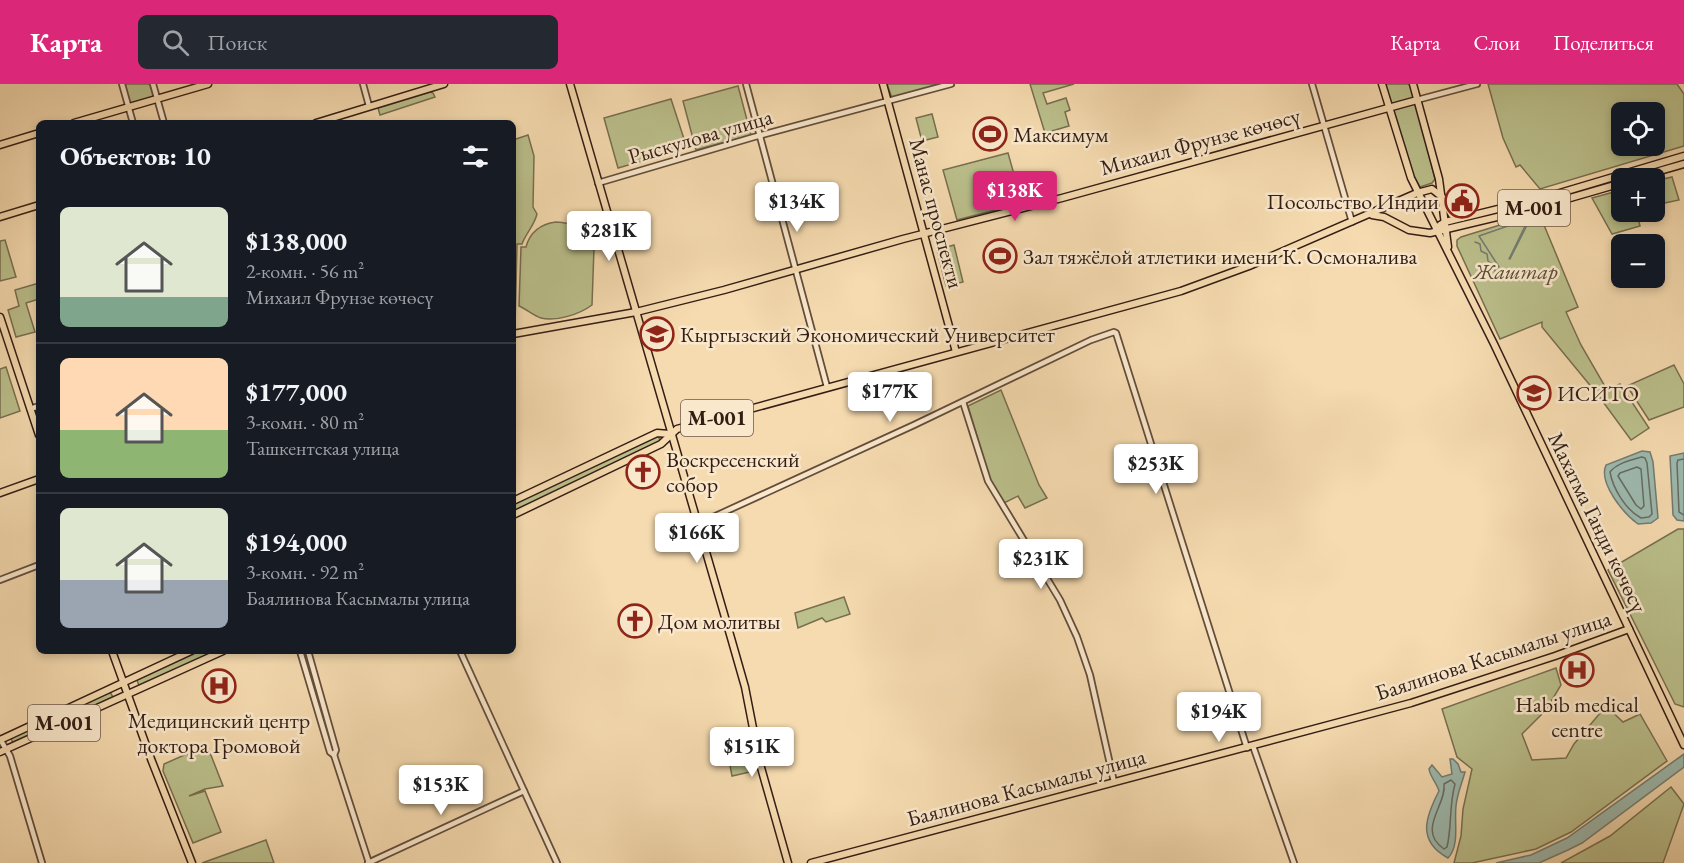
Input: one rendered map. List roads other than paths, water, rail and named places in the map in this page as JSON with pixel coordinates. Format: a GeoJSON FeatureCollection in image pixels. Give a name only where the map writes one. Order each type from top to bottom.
{"type":"FeatureCollection","features":[{"type":"Feature","properties":{"kind":"main road"},"geometry":{"type":"LineString","coordinates":[[84,120],[208,84]]}},
{"type":"Feature","properties":{"kind":"main road"},"geometry":{"type":"LineString","coordinates":[[325,120],[444,84]]}},
{"type":"Feature","properties":{"kind":"main road"},"geometry":{"type":"LineString","coordinates":[[570,84],[745,687],[755,742],[788,863]]}},
{"type":"Feature","properties":{"kind":"main road","name":"Манас проспекти"},"geometry":{"type":"LineString","coordinates":[[883,84],[956,352]]}},
{"type":"Feature","properties":{"kind":"main road","name":"Махатма Ганди көчөсү"},"geometry":{"type":"LineString","coordinates":[[1382,84],[1404,161],[1417,193],[1452,258],[1684,745]]}},
{"type":"Feature","properties":{"kind":"main road"},"geometry":{"type":"LineString","coordinates":[[1413,84],[1436,166],[1448,250]]}},
{"type":"Feature","properties":{"kind":"main road","name":"Михаил Фрунзе көчөсү"},"geometry":{"type":"LineString","coordinates":[[516,333],[636,312],[724,290],[924,233],[1070,196],[1417,100]]}},
{"type":"Feature","properties":{"kind":"main road"},"geometry":{"type":"LineString","coordinates":[[0,145],[36,134]]}},
{"type":"Feature","properties":{"kind":"main road","name":"М-001"},"geometry":{"type":"LineString","coordinates":[[1368,215],[1384,217],[1415,232],[1437,231],[1463,218],[1562,193],[1684,156]]}},
{"type":"Feature","properties":{"kind":"main road"},"geometry":{"type":"LineString","coordinates":[[1665,169],[1684,164]]}},
{"type":"Feature","properties":{"kind":"main road","name":"М-001"},"geometry":{"type":"LineString","coordinates":[[1445,226],[1475,223],[1611,186]]}},
{"type":"Feature","properties":{"kind":"main road"},"geometry":{"type":"LineString","coordinates":[[1417,193],[1436,190],[1452,215],[1463,218]]}},
{"type":"Feature","properties":{"kind":"main road","name":"М-001"},"geometry":{"type":"LineString","coordinates":[[516,514],[658,445],[677,429],[1144,302],[1218,279],[1417,193]]}},
{"type":"Feature","properties":{"kind":"main road"},"geometry":{"type":"LineString","coordinates":[[1425,208],[1436,209],[1442,198]]}},
{"type":"Feature","properties":{"kind":"main road"},"geometry":{"type":"LineString","coordinates":[[0,217],[36,206]]}},
{"type":"Feature","properties":{"kind":"main road"},"geometry":{"type":"LineString","coordinates":[[1452,258],[1449,240],[1452,235],[1475,223]]}},
{"type":"Feature","properties":{"kind":"main road"},"geometry":{"type":"LineString","coordinates":[[0,317],[36,426]]}},
{"type":"Feature","properties":{"kind":"main road","name":"М-001"},"geometry":{"type":"LineString","coordinates":[[516,500],[657,433],[670,434]]}},
{"type":"Feature","properties":{"kind":"main road"},"geometry":{"type":"LineString","coordinates":[[0,493],[36,480]]}},
{"type":"Feature","properties":{"kind":"main road","name":"Баялинова Касымалы улица"},"geometry":{"type":"LineString","coordinates":[[811,863],[1411,703],[1629,629]]}},
{"type":"Feature","properties":{"kind":"main road"},"geometry":{"type":"LineString","coordinates":[[113,654],[192,863]]}},
{"type":"Feature","properties":{"kind":"main road","name":"М-001"},"geometry":{"type":"LineString","coordinates":[[0,739],[184,654]]}},
{"type":"Feature","properties":{"kind":"main road","name":"М-001"},"geometry":{"type":"LineString","coordinates":[[3,751],[216,654]]}},
{"type":"Feature","properties":{"kind":"street"},"geometry":{"type":"LineString","coordinates":[[122,84],[132,120]]}},
{"type":"Feature","properties":{"kind":"street"},"geometry":{"type":"LineString","coordinates":[[153,84],[163,120]]}},
{"type":"Feature","properties":{"kind":"street"},"geometry":{"type":"LineString","coordinates":[[363,84],[369,106]]}},
{"type":"Feature","properties":{"kind":"street"},"geometry":{"type":"LineString","coordinates":[[746,84],[827,387]]}},
{"type":"Feature","properties":{"kind":"street","name":"Рыскулова улица"},"geometry":{"type":"LineString","coordinates":[[598,183],[951,84]]}},
{"type":"Feature","properties":{"kind":"street"},"geometry":{"type":"LineString","coordinates":[[1312,84],[1352,222]]}},
{"type":"Feature","properties":{"kind":"street","name":"Михаил Фрунзе көчөсү"},"geometry":{"type":"LineString","coordinates":[[1417,100],[1477,84]]}},
{"type":"Feature","properties":{"kind":"street"},"geometry":{"type":"LineString","coordinates":[[698,524],[963,402],[1091,340],[1111,332],[1116,333],[1218,656],[1294,863]]}},
{"type":"Feature","properties":{"kind":"street"},"geometry":{"type":"LineString","coordinates":[[963,402],[988,481],[1060,600],[1077,637],[1090,675],[1114,782]]}},
{"type":"Feature","properties":{"kind":"street"},"geometry":{"type":"LineString","coordinates":[[30,409],[36,407]]}},
{"type":"Feature","properties":{"kind":"street"},"geometry":{"type":"LineString","coordinates":[[0,580],[36,566]]}},
{"type":"Feature","properties":{"kind":"street"},"geometry":{"type":"LineString","coordinates":[[301,654],[330,752],[334,754]]}},
{"type":"Feature","properties":{"kind":"street"},"geometry":{"type":"LineString","coordinates":[[309,654],[336,750],[334,754],[368,863],[524,791]]}},
{"type":"Feature","properties":{"kind":"street"},"geometry":{"type":"LineString","coordinates":[[461,654],[556,863]]}},
{"type":"Feature","properties":{"kind":"street"},"geometry":{"type":"LineString","coordinates":[[0,739],[3,751],[10,756],[42,863]]}},
{"type":"Feature","properties":{"kind":"water"},"geometry":{"type":"Polygon","coordinates":[[[1642,451],[1650,452],[1653,462],[1658,518],[1651,523],[1638,524],[1614,497],[1609,489],[1605,472],[1606,465],[1642,451]]]}},
{"type":"Feature","properties":{"kind":"water"},"geometry":{"type":"Polygon","coordinates":[[[1684,453],[1684,521],[1677,520],[1673,515],[1670,456],[1684,453]]]}},
{"type":"Feature","properties":{"kind":"water"},"geometry":{"type":"Polygon","coordinates":[[[1684,754],[1684,767],[1582,843],[1539,863],[1496,863],[1531,855],[1567,838],[1684,754]]]}},
{"type":"Feature","properties":{"kind":"water"},"geometry":{"type":"Polygon","coordinates":[[[1450,759],[1458,764],[1461,772],[1465,772],[1458,793],[1454,847],[1448,858],[1431,844],[1427,828],[1430,810],[1439,791],[1429,769],[1432,765],[1442,777],[1452,774],[1450,759]]]}},
{"type":"Feature","properties":{"kind":"waterway"},"geometry":{"type":"LineString","coordinates":[[1510,259],[1530,219],[1538,216]]}},
{"type":"Feature","properties":{"kind":"waterway"},"geometry":{"type":"LineString","coordinates":[[1499,267],[1479,236],[1528,219]]}},
{"type":"Feature","properties":{"kind":"waterway"},"geometry":{"type":"LineString","coordinates":[[1509,259],[1528,220]]}},
{"type":"Feature","properties":{"kind":"waterway"},"geometry":{"type":"LineString","coordinates":[[1475,242],[1480,244],[1481,251],[1487,254],[1488,261],[1494,265],[1495,271]]}},
{"type":"Feature","properties":{"kind":"place","name":"Максимум"},"geometry":{"type":"Point","coordinates":[990,134]}},
{"type":"Feature","properties":{"kind":"place","name":"Посольство Индии"},"geometry":{"type":"Point","coordinates":[1462,201]}},
{"type":"Feature","properties":{"kind":"place","name":"Зал тяжёлой атлетики имени К. Осмоналива"},"geometry":{"type":"Point","coordinates":[1000,256]}},
{"type":"Feature","properties":{"kind":"place","name":"Кыргызский Экономический Университет"},"geometry":{"type":"Point","coordinates":[657,334]}},
{"type":"Feature","properties":{"kind":"place","name":"ИСИТО"},"geometry":{"type":"Point","coordinates":[1534,393]}},
{"type":"Feature","properties":{"kind":"place","name":"Воскресенский собор"},"geometry":{"type":"Point","coordinates":[643,472]}},
{"type":"Feature","properties":{"kind":"place","name":"Дом молитвы"},"geometry":{"type":"Point","coordinates":[635,621]}},
{"type":"Feature","properties":{"kind":"place","name":"Habib medical centre"},"geometry":{"type":"Point","coordinates":[1577,670]}},
{"type":"Feature","properties":{"kind":"place","name":"Медицинский центр доктора Громовой"},"geometry":{"type":"Point","coordinates":[219,686]}},
{"type":"Feature","properties":{"kind":"park label","name":"Жаштар"},"geometry":{"type":"Point","coordinates":[1516,271]}}]}
